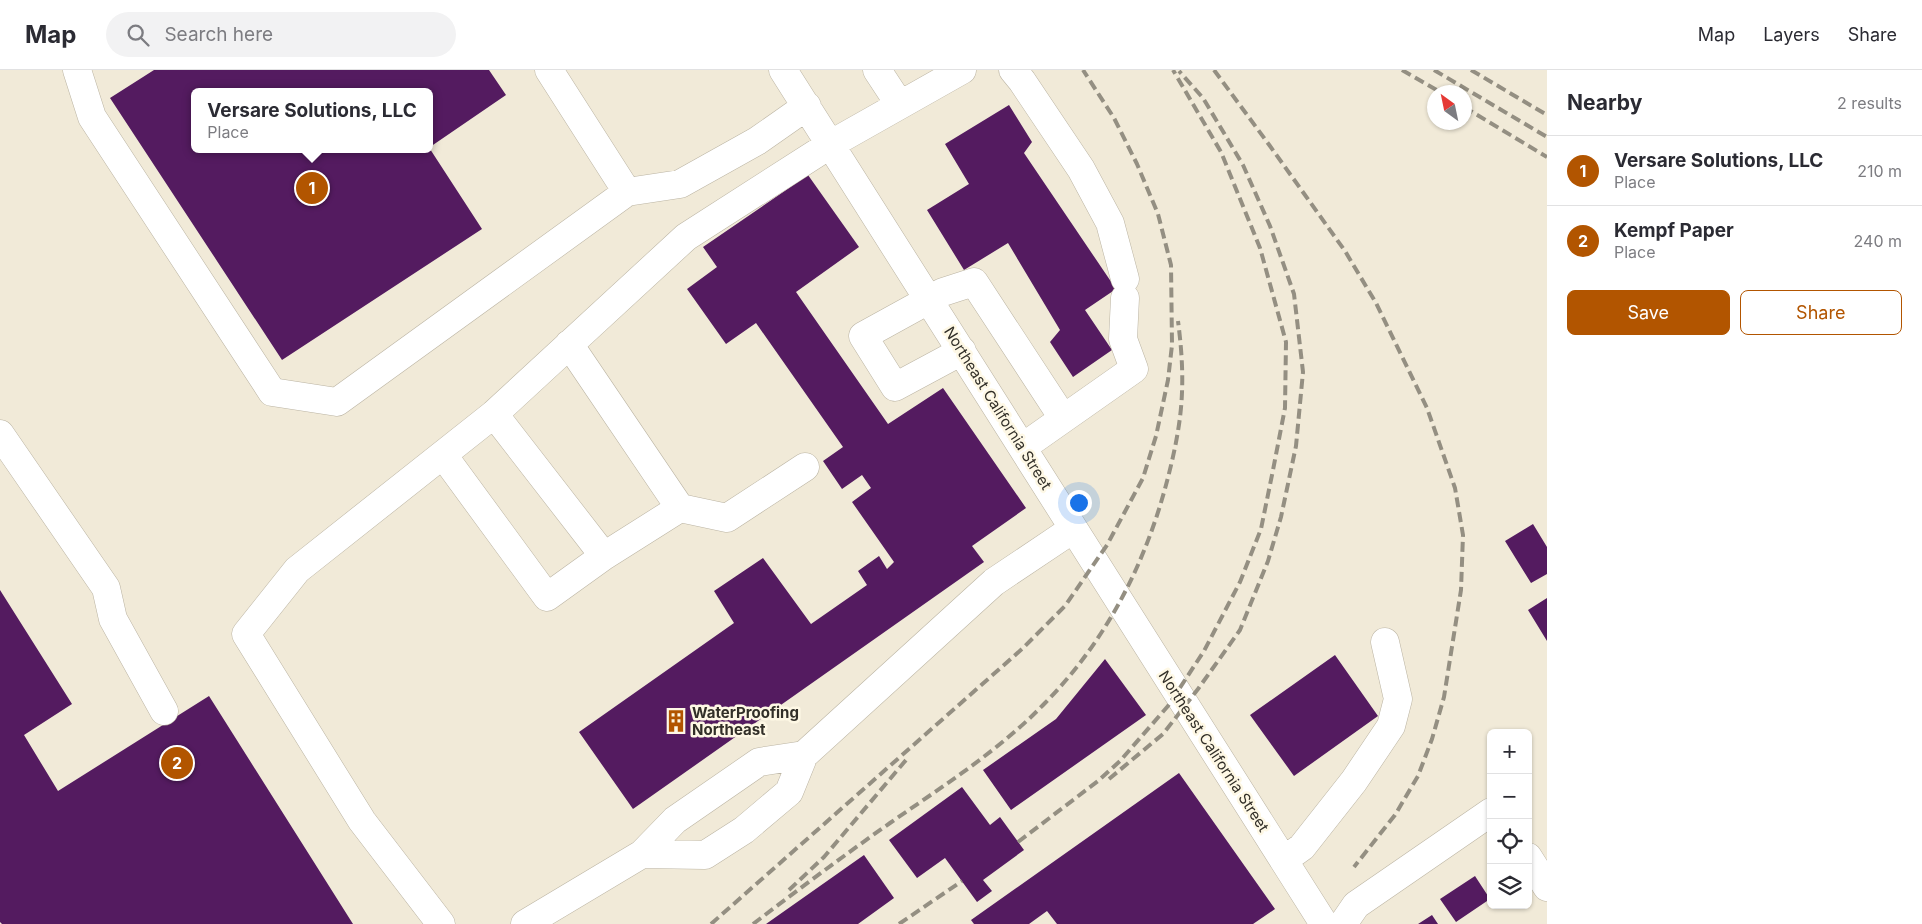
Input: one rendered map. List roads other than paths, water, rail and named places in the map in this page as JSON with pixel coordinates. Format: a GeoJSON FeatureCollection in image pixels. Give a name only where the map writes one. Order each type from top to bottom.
{"type":"FeatureCollection","features":[{"type":"Feature","properties":{"kind":"street"},"geometry":{"type":"LineString","coordinates":[[78,70],[92,117],[272,392],[337,402],[627,192],[680,184],[757,141],[807,106]]}},
{"type":"Feature","properties":{"kind":"street"},"geometry":{"type":"LineString","coordinates":[[550,70],[627,192]]}},
{"type":"Feature","properties":{"kind":"street","name":"Northeast California Street"},"geometry":{"type":"LineString","coordinates":[[783,70],[930,299],[1073,529],[1324,924]]}},
{"type":"Feature","properties":{"kind":"street"},"geometry":{"type":"LineString","coordinates":[[877,70],[900,105]]}},
{"type":"Feature","properties":{"kind":"street"},"geometry":{"type":"LineString","coordinates":[[441,924],[362,821],[246,634],[297,570],[494,414],[686,237],[831,144],[962,70]]}},
{"type":"Feature","properties":{"kind":"street"},"geometry":{"type":"LineString","coordinates":[[1013,70],[1081,168],[1110,223],[1125,289],[1123,339],[1134,369],[1023,447]]}},
{"type":"Feature","properties":{"kind":"street"},"geometry":{"type":"LineString","coordinates":[[962,351],[895,387],[863,336],[943,292],[974,282],[1063,418]]}},
{"type":"Feature","properties":{"kind":"street"},"geometry":{"type":"LineString","coordinates":[[569,344],[680,508],[727,518],[805,467]]}},
{"type":"Feature","properties":{"kind":"street"},"geometry":{"type":"LineString","coordinates":[[494,414],[604,556]]}},
{"type":"Feature","properties":{"kind":"street"},"geometry":{"type":"LineString","coordinates":[[0,434],[106,588],[113,619],[164,711]]}},
{"type":"Feature","properties":{"kind":"street"},"geometry":{"type":"LineString","coordinates":[[443,455],[547,597],[604,556],[680,508]]}},
{"type":"Feature","properties":{"kind":"street"},"geometry":{"type":"LineString","coordinates":[[642,854],[705,854],[744,830],[789,792],[804,756],[994,582],[1073,529]]}},
{"type":"Feature","properties":{"kind":"street"},"geometry":{"type":"LineString","coordinates":[[1284,860],[1302,847],[1354,781],[1391,726],[1398,699],[1385,642]]}},
{"type":"Feature","properties":{"kind":"street"},"geometry":{"type":"LineString","coordinates":[[525,924],[642,854],[675,820],[759,762],[804,756]]}},
{"type":"Feature","properties":{"kind":"street"},"geometry":{"type":"LineString","coordinates":[[1343,924],[1356,905],[1487,815]]}},
{"type":"Feature","properties":{"kind":"street"},"geometry":{"type":"LineString","coordinates":[[1532,863],[1547,887]]}},
{"type":"Feature","properties":{"kind":"railway"},"geometry":{"type":"LineString","coordinates":[[711,924],[1022,649],[1065,606],[1107,545],[1143,478],[1156,436],[1168,380],[1172,345],[1171,265],[1158,214],[1137,164],[1114,118],[1083,70]]}},
{"type":"Feature","properties":{"kind":"railway"},"geometry":{"type":"LineString","coordinates":[[1018,842],[1098,781],[1120,761],[1168,706],[1204,651],[1240,582],[1261,529],[1273,470],[1285,408],[1286,342],[1260,248],[1221,152],[1173,70]]}},
{"type":"Feature","properties":{"kind":"railway"},"geometry":{"type":"LineString","coordinates":[[1214,70],[1345,251],[1376,303],[1427,408],[1455,488],[1463,535],[1461,590],[1444,697],[1432,739],[1418,776],[1395,815],[1354,867]]}},
{"type":"Feature","properties":{"kind":"railway"},"geometry":{"type":"LineString","coordinates":[[1402,70],[1428,85]]}},
{"type":"Feature","properties":{"kind":"railway"},"geometry":{"type":"LineString","coordinates":[[1434,70],[1547,137]]}},
{"type":"Feature","properties":{"kind":"railway"},"geometry":{"type":"LineString","coordinates":[[1471,70],[1547,115]]}},
{"type":"Feature","properties":{"kind":"railway"},"geometry":{"type":"LineString","coordinates":[[1109,779],[1163,734],[1240,630],[1268,561],[1281,517],[1296,446],[1303,372],[1294,294],[1270,226],[1243,165],[1203,98],[1179,71]]}},
{"type":"Feature","properties":{"kind":"railway"},"geometry":{"type":"LineString","coordinates":[[1472,112],[1547,157]]}},
{"type":"Feature","properties":{"kind":"railway"},"geometry":{"type":"LineString","coordinates":[[753,924],[855,848],[990,752],[1045,703],[1086,655],[1104,629],[1134,574],[1157,515],[1166,485],[1177,439],[1181,404],[1182,365],[1178,321]]}},
{"type":"Feature","properties":{"kind":"railway"},"geometry":{"type":"LineString","coordinates":[[789,890],[824,857],[906,760]]}},
{"type":"Feature","properties":{"kind":"railway"},"geometry":{"type":"LineString","coordinates":[[899,924],[962,881]]}},
{"type":"Feature","properties":{"kind":"place","name":"Versare Solutions, LLC"},"geometry":{"type":"Point","coordinates":[312,188]}},
{"type":"Feature","properties":{"kind":"place","name":"WaterProofing Northeast"},"geometry":{"type":"Point","coordinates":[676,721]}},
{"type":"Feature","properties":{"kind":"place","name":"Kempf Paper"},"geometry":{"type":"Point","coordinates":[177,763]}}]}
